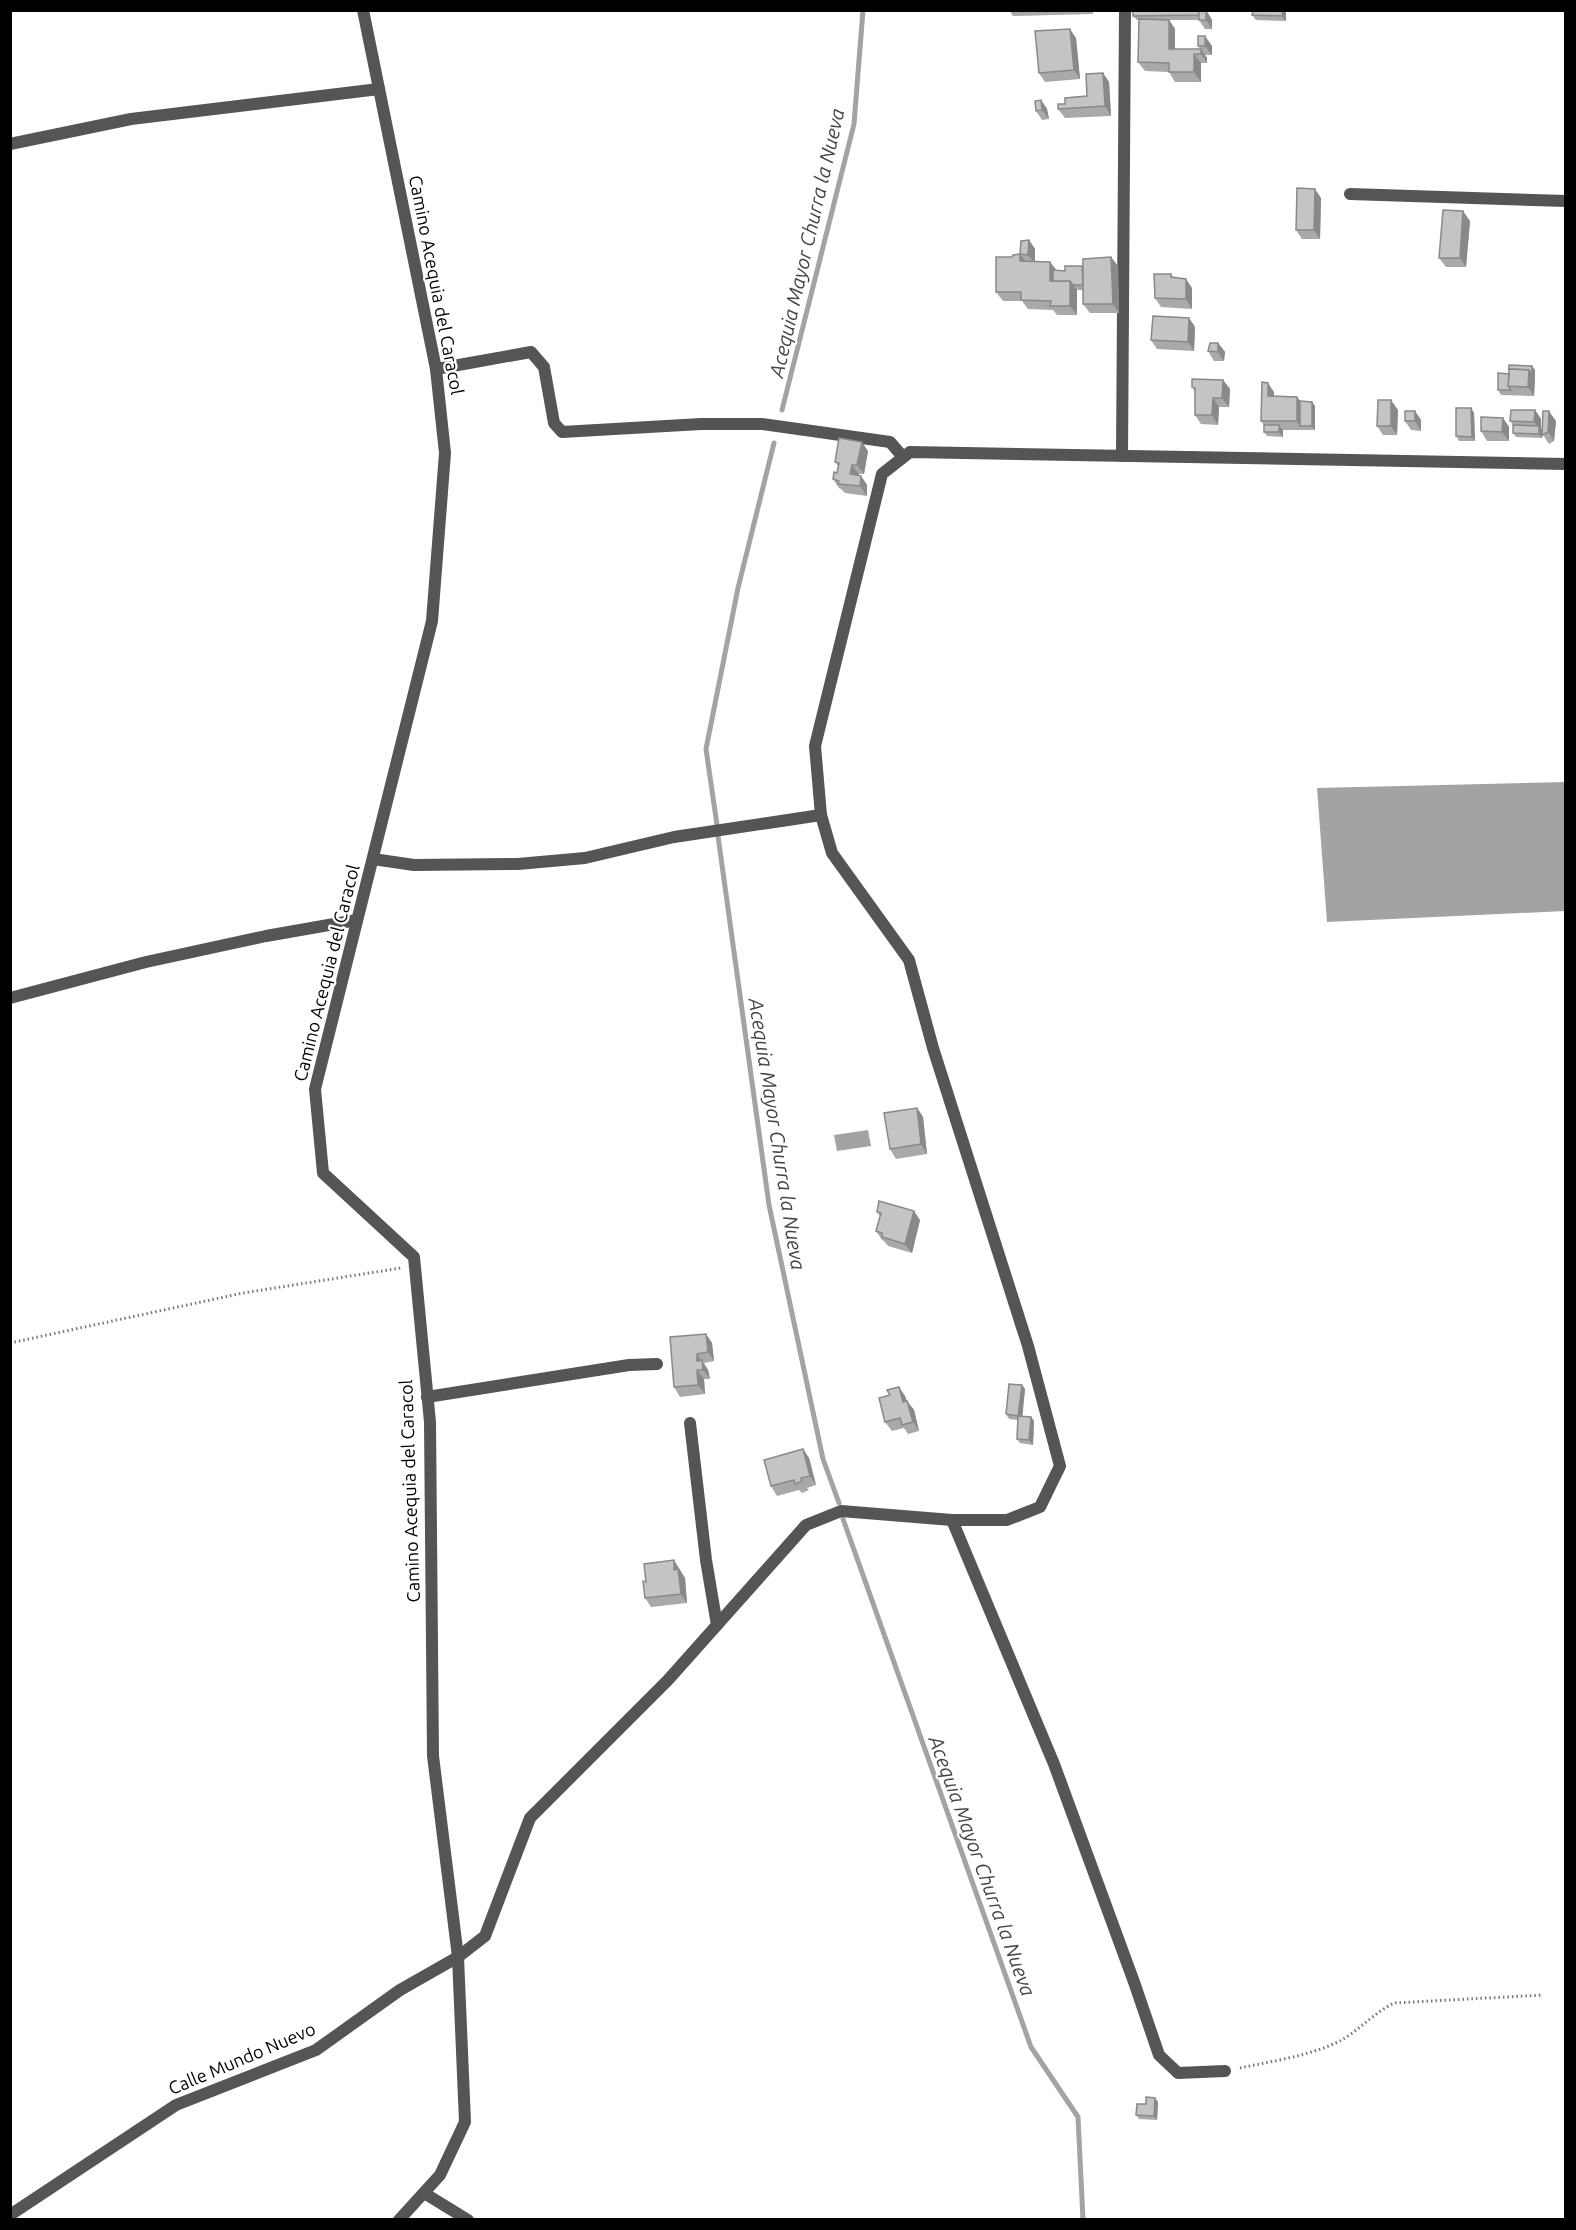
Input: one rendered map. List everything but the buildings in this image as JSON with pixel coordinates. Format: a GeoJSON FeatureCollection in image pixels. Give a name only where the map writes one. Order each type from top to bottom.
{"type":"FeatureCollection","features":[{"type":"Feature","properties":{"kind":"street","name":"Camino Acequia del Caracol"},"geometry":{"type":"LineString","coordinates":[[363,10],[436,369],[445,453],[432,621],[315,1089],[323,1173],[414,1257],[429,1422],[433,1756],[458,1957],[465,2122],[440,2175],[399,2220]]}},
{"type":"Feature","properties":{"kind":"street"},"geometry":{"type":"LineString","coordinates":[[1122,456],[1125,10]]}},
{"type":"Feature","properties":{"kind":"street"},"geometry":{"type":"LineString","coordinates":[[10,144],[131,118],[379,89]]}},
{"type":"Feature","properties":{"kind":"street"},"geometry":{"type":"LineString","coordinates":[[1350,194],[1566,201]]}},
{"type":"Feature","properties":{"kind":"street"},"geometry":{"type":"LineString","coordinates":[[436,369],[531,352],[544,367],[554,423],[562,432],[701,424],[762,424],[890,442],[903,458],[910,452],[1565,461]]}},
{"type":"Feature","properties":{"kind":"street","name":"Calle Mundo Nuevo"},"geometry":{"type":"LineString","coordinates":[[10,2215],[176,2105],[316,2050],[400,1990],[458,1957],[485,1936],[530,1818],[668,1680],[807,1525],[841,1511],[952,1520],[1007,1520],[1040,1507],[1060,1466],[1028,1346],[933,1048],[909,960],[832,852],[821,815],[815,746],[882,474],[903,458]]}},
{"type":"Feature","properties":{"kind":"street"},"geometry":{"type":"LineString","coordinates":[[373,859],[414,865],[518,864],[585,858],[674,837],[821,815]]}},
{"type":"Feature","properties":{"kind":"street"},"geometry":{"type":"LineString","coordinates":[[10,998],[146,962],[266,936],[357,920]]}},
{"type":"Feature","properties":{"kind":"street"},"geometry":{"type":"LineString","coordinates":[[427,1397],[629,1365],[657,1364]]}},
{"type":"Feature","properties":{"kind":"street"},"geometry":{"type":"LineString","coordinates":[[690,1423],[706,1560],[717,1625]]}},
{"type":"Feature","properties":{"kind":"street"},"geometry":{"type":"LineString","coordinates":[[952,1520],[1054,1764],[1159,2055],[1178,2073],[1225,2070]]}},
{"type":"Feature","properties":{"kind":"street"},"geometry":{"type":"LineString","coordinates":[[424,2193],[468,2220]]}},
{"type":"Feature","properties":{"kind":"path"},"geometry":{"type":"LineString","coordinates":[[10,1342],[243,1293],[415,1266]]}},
{"type":"Feature","properties":{"kind":"path"},"geometry":{"type":"LineString","coordinates":[[1225,2070],[1304,2054],[1341,2040],[1377,2012],[1394,2003],[1543,1995]]}},
{"type":"Feature","properties":{"kind":"shaded area"},"geometry":{"type":"Polygon","coordinates":[[[1565,782],[1565,911],[1327,922],[1317,788],[1565,782]]]}},
{"type":"Feature","properties":{"kind":"shaded area"},"geometry":{"type":"Polygon","coordinates":[[[868,1130],[871,1146],[837,1151],[834,1135],[868,1130]]]}},
{"type":"Feature","properties":{"kind":"waterway","name":"Acequia Mayor Churra la Nueva"},"geometry":{"type":"LineString","coordinates":[[782,410],[854,124],[863,10]]}},
{"type":"Feature","properties":{"kind":"waterway","name":"Acequia Mayor Churra la Nueva"},"geometry":{"type":"LineString","coordinates":[[717,825],[706,749],[738,588],[774,443]]}},
{"type":"Feature","properties":{"kind":"waterway","name":"Acequia Mayor Churra la Nueva"},"geometry":{"type":"LineString","coordinates":[[718,836],[769,1205],[823,1459],[839,1503]]}},
{"type":"Feature","properties":{"kind":"waterway","name":"Acequia Mayor Churra la Nueva"},"geometry":{"type":"LineString","coordinates":[[843,1519],[1031,2047],[1078,2117],[1083,2220]]}}]}
